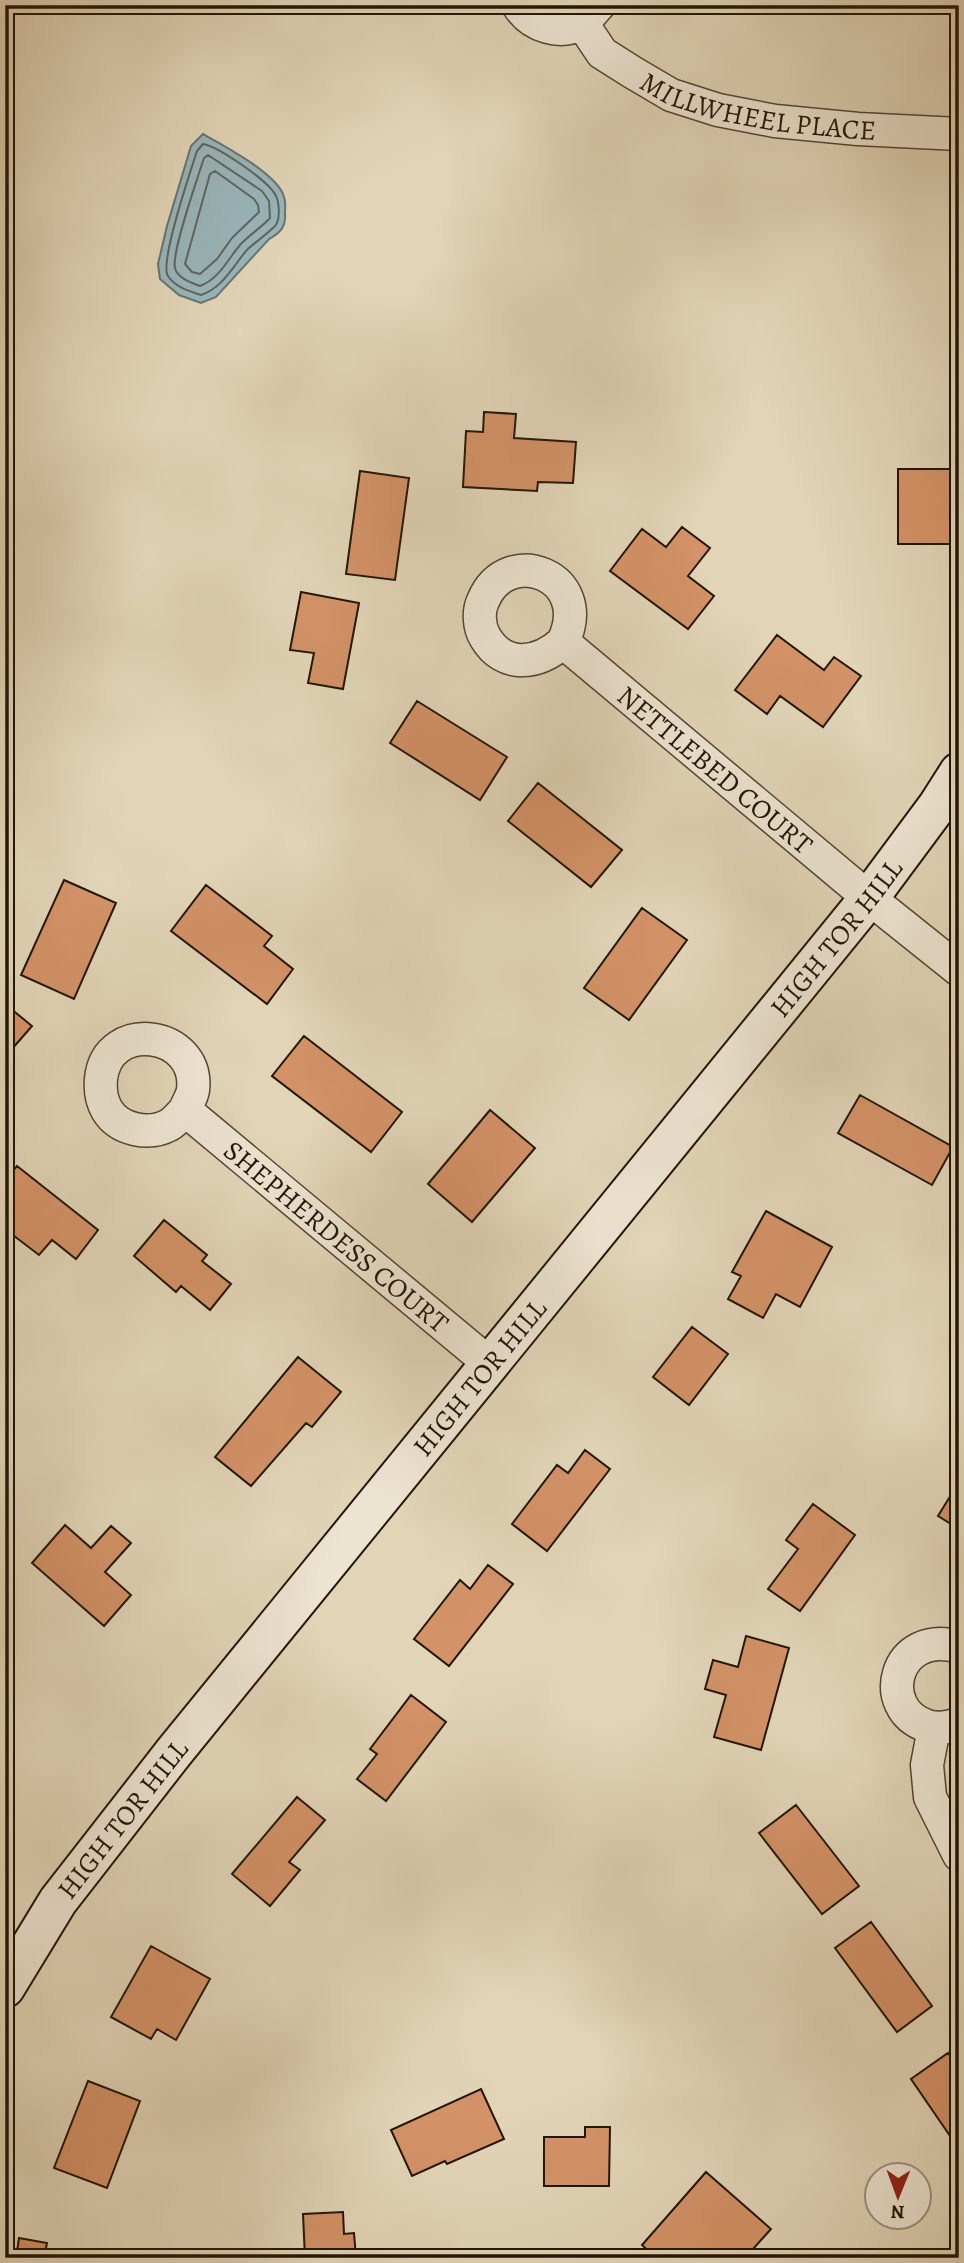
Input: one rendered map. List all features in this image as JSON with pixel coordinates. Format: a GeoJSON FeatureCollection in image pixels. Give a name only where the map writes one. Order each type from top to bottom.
{"type":"FeatureCollection","features":[{"type":"Feature","properties":{"kind":"street","name":"MILLWHEEL PLACE"},"geometry":{"type":"LineString","coordinates":[[518,5],[522,12],[538,24],[560,29],[590,14],[602,53],[671,95],[718,110],[775,121],[858,129],[959,134]]}},
{"type":"Feature","properties":{"kind":"street","name":"NETTLEBED COURT"},"geometry":{"type":"LineString","coordinates":[[563,642],[959,970]]}},
{"type":"Feature","properties":{"kind":"street","name":"HIGH TOR HILL"},"geometry":{"type":"LineString","coordinates":[[5,1988],[58,1901],[174,1752],[869,898],[938,806],[959,772]]}},
{"type":"Feature","properties":{"kind":"street","name":"SHEPHERDESS COURT"},"geometry":{"type":"LineString","coordinates":[[185,1111],[489,1363]]}},
{"type":"Feature","properties":{"kind":"street"},"geometry":{"type":"LineString","coordinates":[[959,1647],[939,1642],[921,1646],[908,1656],[898,1674],[897,1693],[904,1709],[919,1723],[946,1726],[927,1765],[930,1797],[959,1855]]}},
{"type":"Feature","properties":{"kind":"water"},"geometry":{"type":"Polygon","coordinates":[[[203,134],[249,161],[272,179],[280,188],[285,206],[284,223],[279,232],[269,239],[216,297],[201,303],[179,295],[160,279],[158,264],[191,146],[203,134]]]}},
{"type":"Feature","properties":{"kind":"building"},"geometry":{"type":"Polygon","coordinates":[[[956,266],[959,266],[959,328],[952,328],[956,266]]]}},
{"type":"Feature","properties":{"kind":"building"},"geometry":{"type":"Polygon","coordinates":[[[484,412],[516,414],[514,438],[576,442],[573,483],[538,482],[537,491],[463,487],[466,431],[483,432],[484,412]]]}},
{"type":"Feature","properties":{"kind":"building"},"geometry":{"type":"Polygon","coordinates":[[[898,469],[958,469],[958,544],[898,544],[898,469]]]}},
{"type":"Feature","properties":{"kind":"building"},"geometry":{"type":"Polygon","coordinates":[[[360,471],[409,478],[395,580],[346,574],[360,471]]]}},
{"type":"Feature","properties":{"kind":"building"},"geometry":{"type":"Polygon","coordinates":[[[682,527],[710,548],[688,576],[714,596],[688,629],[610,571],[642,529],[666,547],[682,527]]]}},
{"type":"Feature","properties":{"kind":"building"},"geometry":{"type":"Polygon","coordinates":[[[301,592],[359,603],[343,689],[308,683],[314,653],[290,650],[301,592]]]}},
{"type":"Feature","properties":{"kind":"building"},"geometry":{"type":"Polygon","coordinates":[[[777,635],[824,670],[834,657],[861,676],[823,727],[780,696],[767,714],[735,690],[777,635]]]}},
{"type":"Feature","properties":{"kind":"building"},"geometry":{"type":"Polygon","coordinates":[[[417,701],[507,757],[480,800],[390,743],[417,701]]]}},
{"type":"Feature","properties":{"kind":"building"},"geometry":{"type":"Polygon","coordinates":[[[538,783],[622,850],[591,887],[508,821],[538,783]]]}},
{"type":"Feature","properties":{"kind":"building"},"geometry":{"type":"Polygon","coordinates":[[[64,880],[116,903],[74,999],[21,975],[64,880]]]}},
{"type":"Feature","properties":{"kind":"building"},"geometry":{"type":"Polygon","coordinates":[[[206,885],[272,936],[264,946],[293,969],[267,1004],[171,931],[206,885]]]}},
{"type":"Feature","properties":{"kind":"building"},"geometry":{"type":"Polygon","coordinates":[[[642,908],[687,940],[629,1020],[584,988],[642,908]]]}},
{"type":"Feature","properties":{"kind":"building"},"geometry":{"type":"Polygon","coordinates":[[[5,1004],[32,1026],[5,1057],[5,1004]]]}},
{"type":"Feature","properties":{"kind":"building"},"geometry":{"type":"Polygon","coordinates":[[[304,1036],[402,1112],[371,1152],[272,1076],[304,1036]]]}},
{"type":"Feature","properties":{"kind":"building"},"geometry":{"type":"Polygon","coordinates":[[[860,1095],[953,1147],[932,1185],[838,1133],[860,1095]]]}},
{"type":"Feature","properties":{"kind":"building"},"geometry":{"type":"Polygon","coordinates":[[[490,1110],[535,1148],[472,1222],[428,1184],[490,1110]]]}},
{"type":"Feature","properties":{"kind":"building"},"geometry":{"type":"Polygon","coordinates":[[[17,1166],[98,1230],[76,1259],[52,1240],[39,1255],[5,1229],[5,1181],[17,1166]]]}},
{"type":"Feature","properties":{"kind":"building"},"geometry":{"type":"Polygon","coordinates":[[[766,1211],[832,1247],[800,1307],[776,1294],[763,1318],[728,1299],[741,1276],[732,1272],[766,1211]]]}},
{"type":"Feature","properties":{"kind":"building"},"geometry":{"type":"Polygon","coordinates":[[[164,1220],[207,1255],[202,1261],[231,1284],[210,1310],[181,1286],[176,1292],[134,1256],[164,1220]]]}},
{"type":"Feature","properties":{"kind":"building"},"geometry":{"type":"Polygon","coordinates":[[[692,1327],[728,1354],[689,1405],[653,1377],[692,1327]]]}},
{"type":"Feature","properties":{"kind":"building"},"geometry":{"type":"Polygon","coordinates":[[[298,1357],[341,1392],[312,1427],[306,1423],[251,1486],[215,1457],[298,1357]]]}},
{"type":"Feature","properties":{"kind":"building"},"geometry":{"type":"Polygon","coordinates":[[[585,1450],[610,1469],[547,1551],[512,1524],[557,1465],[568,1473],[585,1450]]]}},
{"type":"Feature","properties":{"kind":"building"},"geometry":{"type":"Polygon","coordinates":[[[959,1482],[959,1529],[938,1516],[959,1482]]]}},
{"type":"Feature","properties":{"kind":"building"},"geometry":{"type":"Polygon","coordinates":[[[813,1504],[855,1535],[800,1611],[768,1589],[798,1549],[786,1540],[813,1504]]]}},
{"type":"Feature","properties":{"kind":"building"},"geometry":{"type":"Polygon","coordinates":[[[65,1525],[91,1548],[111,1526],[131,1543],[105,1572],[131,1595],[104,1626],[32,1563],[65,1525]]]}},
{"type":"Feature","properties":{"kind":"building"},"geometry":{"type":"Polygon","coordinates":[[[488,1565],[513,1584],[449,1666],[414,1639],[460,1580],[470,1589],[488,1565]]]}},
{"type":"Feature","properties":{"kind":"building"},"geometry":{"type":"Polygon","coordinates":[[[746,1636],[789,1648],[761,1750],[714,1737],[726,1695],[705,1689],[713,1660],[738,1667],[746,1636]]]}},
{"type":"Feature","properties":{"kind":"building"},"geometry":{"type":"Polygon","coordinates":[[[411,1695],[446,1722],[386,1801],[357,1779],[377,1754],[370,1749],[411,1695]]]}},
{"type":"Feature","properties":{"kind":"building"},"geometry":{"type":"Polygon","coordinates":[[[297,1797],[325,1820],[289,1862],[300,1870],[270,1906],[232,1874],[297,1797]]]}},
{"type":"Feature","properties":{"kind":"building"},"geometry":{"type":"Polygon","coordinates":[[[796,1805],[859,1886],[822,1914],[759,1833],[796,1805]]]}},
{"type":"Feature","properties":{"kind":"building"},"geometry":{"type":"Polygon","coordinates":[[[871,1922],[932,2006],[897,2032],[835,1948],[871,1922]]]}},
{"type":"Feature","properties":{"kind":"building"},"geometry":{"type":"Polygon","coordinates":[[[151,1946],[210,1979],[176,2040],[157,2029],[151,2039],[111,2017],[151,1946]]]}},
{"type":"Feature","properties":{"kind":"building"},"geometry":{"type":"Polygon","coordinates":[[[948,2053],[959,2068],[959,2149],[911,2079],[948,2053]]]}},
{"type":"Feature","properties":{"kind":"building"},"geometry":{"type":"Polygon","coordinates":[[[88,2081],[140,2101],[107,2188],[54,2168],[88,2081]]]}},
{"type":"Feature","properties":{"kind":"building"},"geometry":{"type":"Polygon","coordinates":[[[481,2089],[504,2139],[412,2176],[391,2130],[481,2089]]]}},
{"type":"Feature","properties":{"kind":"building"},"geometry":{"type":"Polygon","coordinates":[[[585,2127],[610,2127],[609,2186],[544,2186],[544,2137],[585,2137],[585,2127]]]}},
{"type":"Feature","properties":{"kind":"building"},"geometry":{"type":"Polygon","coordinates":[[[706,2172],[771,2229],[745,2258],[656,2258],[642,2245],[706,2172]]]}},
{"type":"Feature","properties":{"kind":"building"},"geometry":{"type":"Polygon","coordinates":[[[343,2212],[344,2234],[354,2233],[356,2258],[305,2258],[303,2214],[343,2212]]]}},
{"type":"Feature","properties":{"kind":"building"},"geometry":{"type":"Polygon","coordinates":[[[19,2238],[47,2243],[44,2258],[16,2258],[19,2238]]]}}]}
